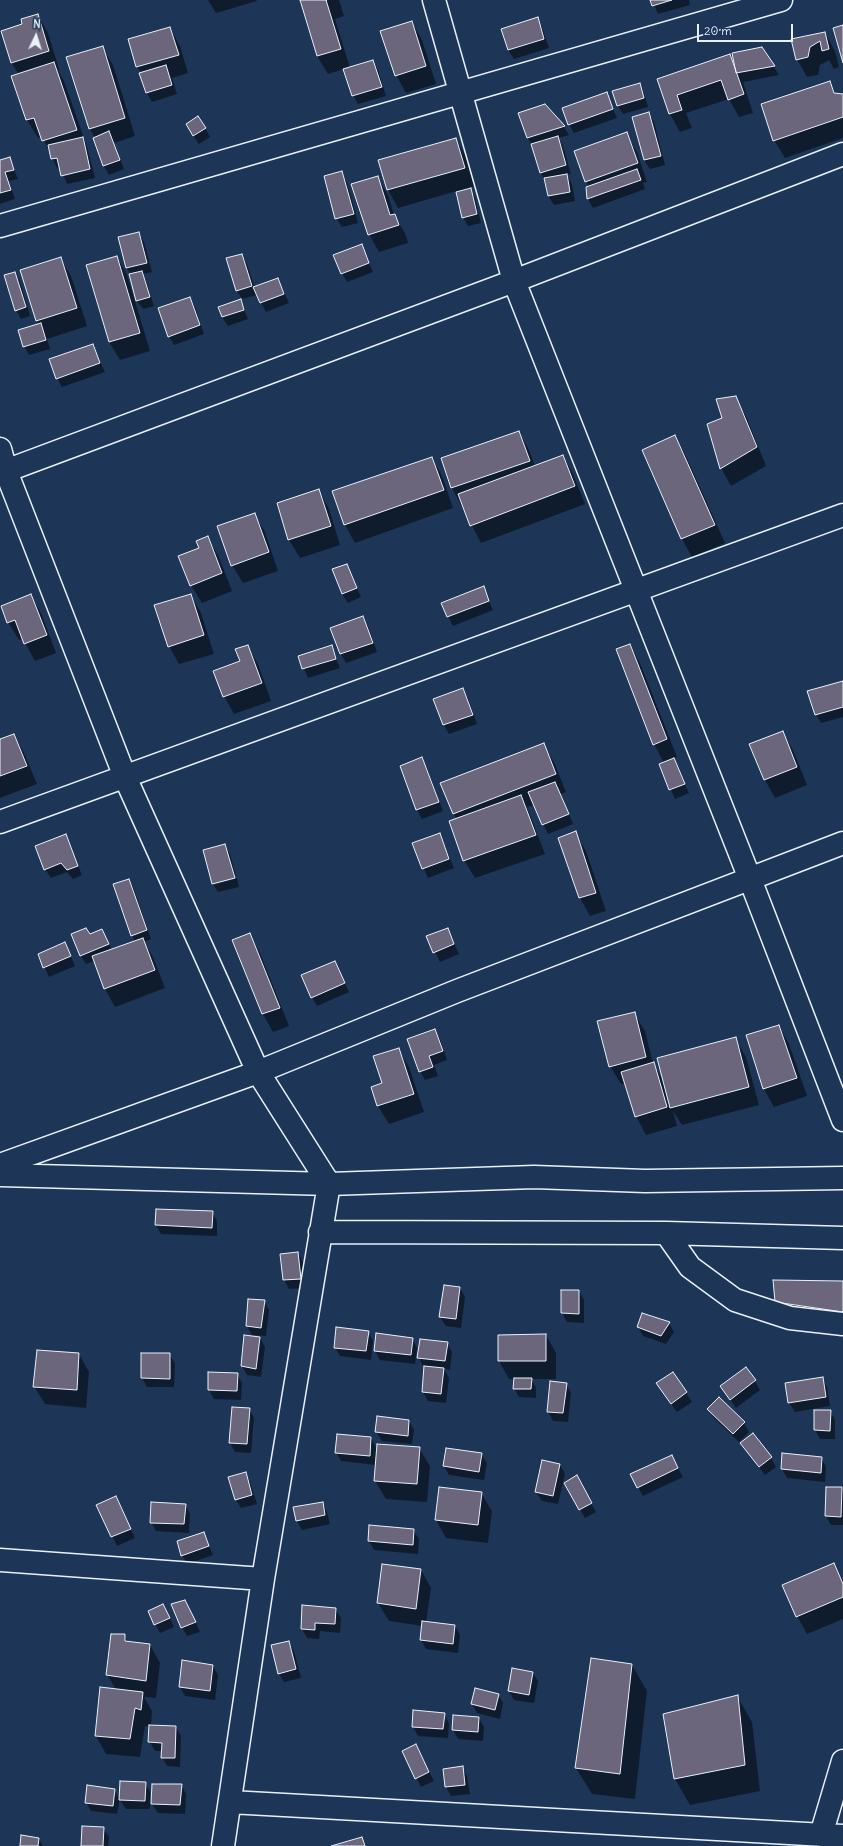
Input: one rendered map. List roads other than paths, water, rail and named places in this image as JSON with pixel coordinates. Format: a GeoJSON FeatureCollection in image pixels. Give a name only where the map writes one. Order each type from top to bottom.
{"type":"FeatureCollection","features":[{"type":"Feature","properties":{"kind":"street"},"geometry":{"type":"LineString","coordinates":[[434,0],[459,93],[514,281],[750,879],[843,1120]]}},
{"type":"Feature","properties":{"kind":"street"},"geometry":{"type":"LineString","coordinates":[[0,226],[781,0]]}},
{"type":"Feature","properties":{"kind":"street"},"geometry":{"type":"LineString","coordinates":[[3,472],[514,281],[843,154]]}},
{"type":"Feature","properties":{"kind":"street"},"geometry":{"type":"LineString","coordinates":[[0,449],[3,472],[125,778],[258,1072],[328,1184],[263,1579],[223,1846]]}},
{"type":"Feature","properties":{"kind":"street"},"geometry":{"type":"LineString","coordinates":[[0,822],[125,778],[843,515]]}},
{"type":"Feature","properties":{"kind":"street"},"geometry":{"type":"LineString","coordinates":[[0,1165],[258,1072],[457,991],[843,843]]}},
{"type":"Feature","properties":{"kind":"street"},"geometry":{"type":"LineString","coordinates":[[0,1175],[328,1184],[534,1177],[645,1181],[843,1178]]}},
{"type":"Feature","properties":{"kind":"street"},"geometry":{"type":"LineString","coordinates":[[320,1232],[666,1233],[843,1238]]}},
{"type":"Feature","properties":{"kind":"street"},"geometry":{"type":"LineString","coordinates":[[666,1233],[690,1267],[735,1300],[790,1318],[843,1324]]}},
{"type":"Feature","properties":{"kind":"street"},"geometry":{"type":"LineString","coordinates":[[0,1560],[263,1579]]}},
{"type":"Feature","properties":{"kind":"street"},"geometry":{"type":"LineString","coordinates":[[821,1835],[843,1761]]}},
{"type":"Feature","properties":{"kind":"street"},"geometry":{"type":"LineString","coordinates":[[230,1802],[843,1836]]}}]}
